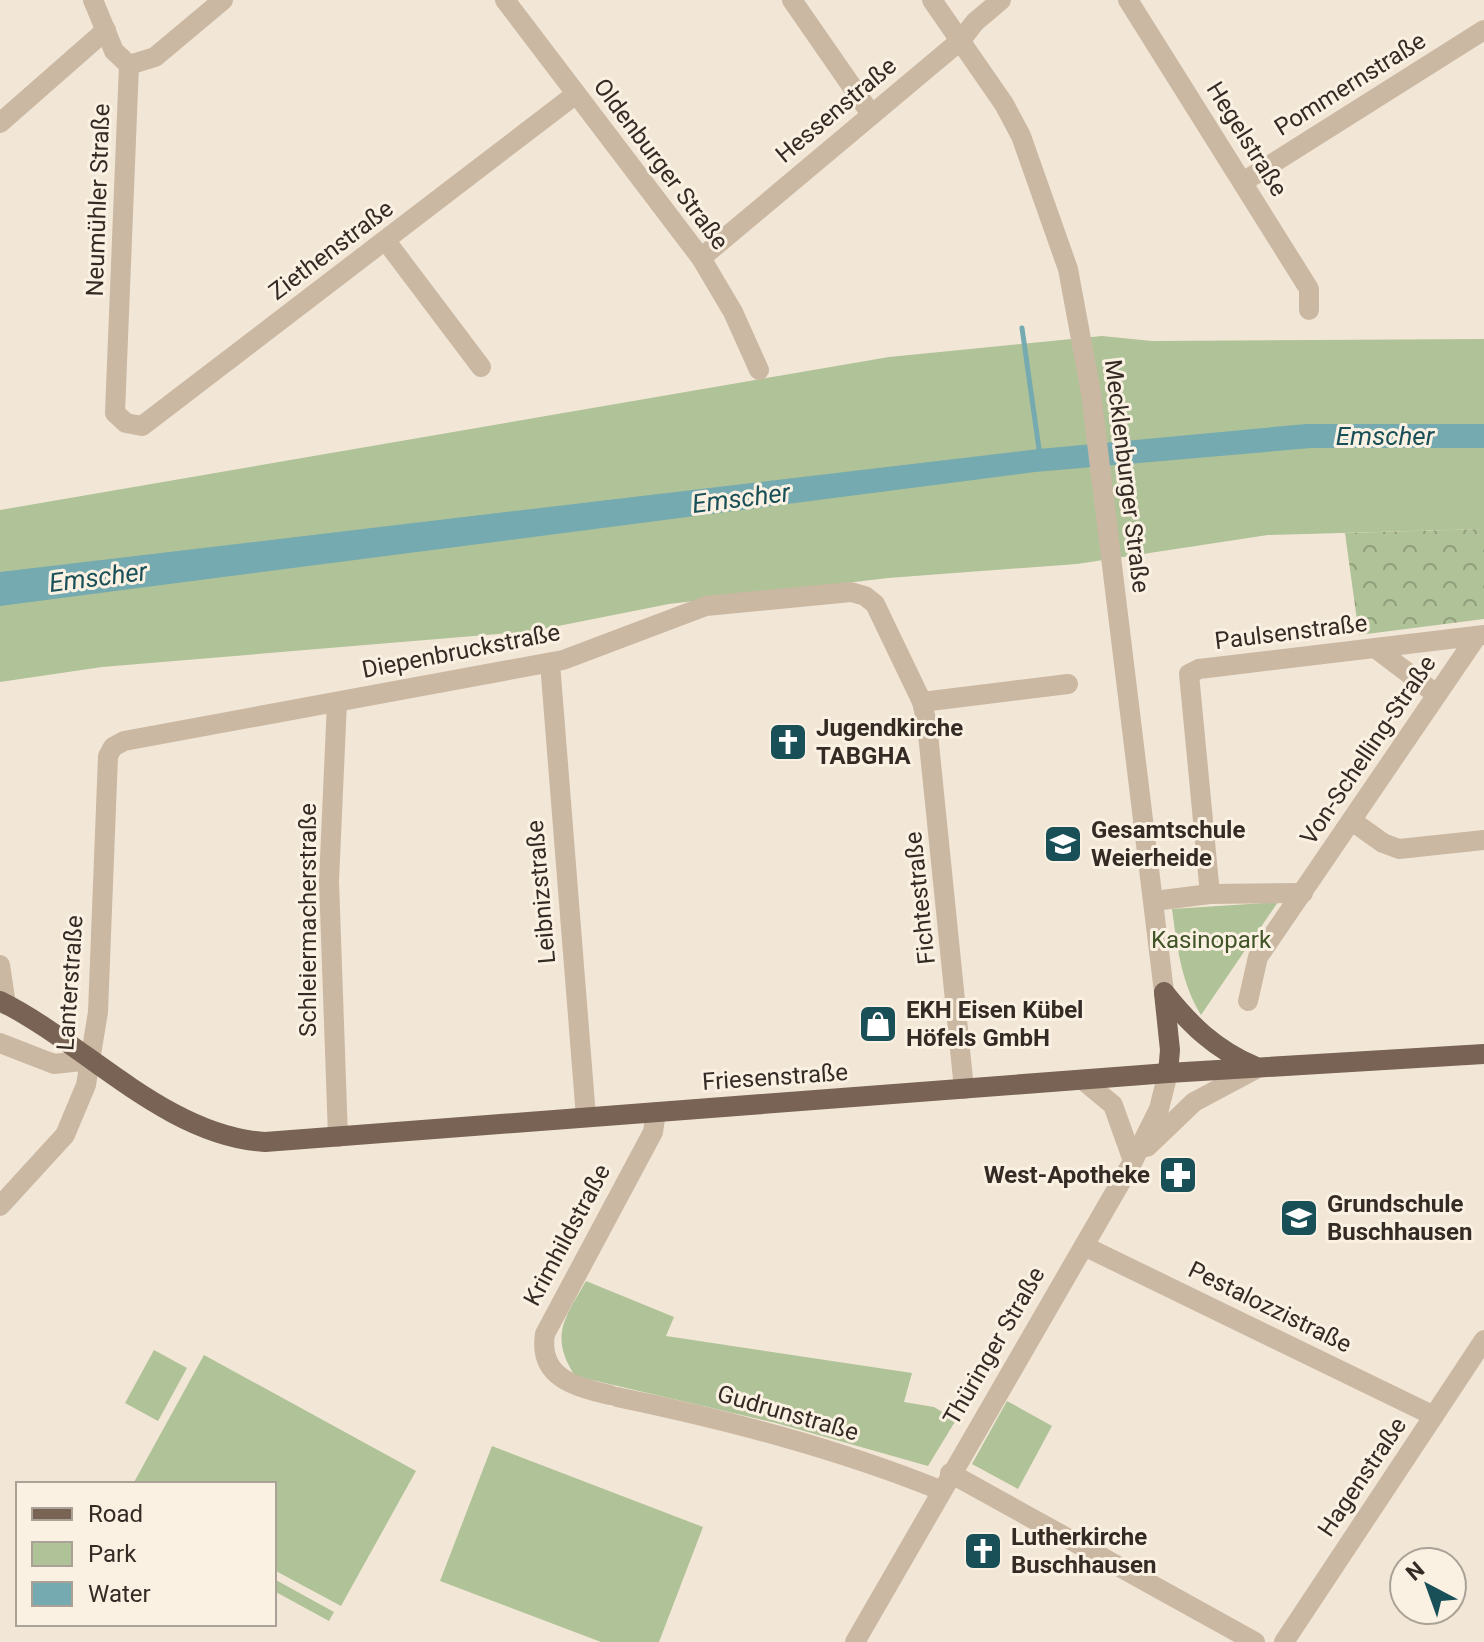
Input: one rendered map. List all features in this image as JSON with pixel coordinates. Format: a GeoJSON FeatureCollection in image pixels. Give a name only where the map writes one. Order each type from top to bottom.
{"type":"FeatureCollection","features":[{"type":"Feature","properties":{"kind":"main road"},"geometry":{"type":"LineString","coordinates":[[1164,992],[1215,1046],[1258,1068]]}},
{"type":"Feature","properties":{"kind":"main road","name":"Mecklenburger Straße"},"geometry":{"type":"LineString","coordinates":[[1164,992],[1170,1050],[1168,1073]]}},
{"type":"Feature","properties":{"kind":"main road","name":"Friesenstraße"},"geometry":{"type":"LineString","coordinates":[[3,1003],[156,1102],[230,1136],[265,1142],[1168,1073],[1484,1054]]}},
{"type":"Feature","properties":{"kind":"street"},"geometry":{"type":"LineString","coordinates":[[93,0],[114,51],[129,65],[155,57],[223,0]]}},
{"type":"Feature","properties":{"kind":"street","name":"Oldenburger Straße"},"geometry":{"type":"LineString","coordinates":[[505,0],[701,258],[733,312],[759,370]]}},
{"type":"Feature","properties":{"kind":"street"},"geometry":{"type":"LineString","coordinates":[[792,0],[871,114]]}},
{"type":"Feature","properties":{"kind":"street","name":"Mecklenburger Straße"},"geometry":{"type":"LineString","coordinates":[[932,0],[1008,111],[1041,183],[1068,269],[1091,393],[1164,992]]}},
{"type":"Feature","properties":{"kind":"street","name":"Hessenstraße"},"geometry":{"type":"LineString","coordinates":[[701,258],[961,40],[975,22],[1001,0]]}},
{"type":"Feature","properties":{"kind":"street","name":"Hegelstraße"},"geometry":{"type":"LineString","coordinates":[[1139,4],[1309,289],[1309,310]]}},
{"type":"Feature","properties":{"kind":"street"},"geometry":{"type":"LineString","coordinates":[[0,123],[106,30]]}},
{"type":"Feature","properties":{"kind":"street","name":"Pommernstraße"},"geometry":{"type":"LineString","coordinates":[[1243,182],[1484,30]]}},
{"type":"Feature","properties":{"kind":"street","name":"Neumühler Straße"},"geometry":{"type":"LineString","coordinates":[[115,413],[129,65]]}},
{"type":"Feature","properties":{"kind":"street","name":"Ziethenstraße"},"geometry":{"type":"LineString","coordinates":[[115,413],[126,423],[142,426],[576,94]]}},
{"type":"Feature","properties":{"kind":"street"},"geometry":{"type":"LineString","coordinates":[[386,241],[481,367]]}},
{"type":"Feature","properties":{"kind":"street","name":"Diepenbruckstraße"},"geometry":{"type":"LineString","coordinates":[[124,741],[550,663],[706,606],[851,592]]}},
{"type":"Feature","properties":{"kind":"street","name":"Fichtestraße"},"geometry":{"type":"LineString","coordinates":[[851,592],[875,604],[922,702],[930,746],[964,1089]]}},
{"type":"Feature","properties":{"kind":"street","name":"Paulsenstraße"},"geometry":{"type":"LineString","coordinates":[[1210,894],[1189,674],[1199,669],[1480,636]]}},
{"type":"Feature","properties":{"kind":"street","name":"Von-Schelling-Straße"},"geometry":{"type":"LineString","coordinates":[[1248,1001],[1258,957],[1436,694],[1480,636]]}},
{"type":"Feature","properties":{"kind":"street"},"geometry":{"type":"LineString","coordinates":[[1375,648],[1436,694]]}},
{"type":"Feature","properties":{"kind":"street","name":"Leibnizstraße"},"geometry":{"type":"LineString","coordinates":[[550,663],[586,1117]]}},
{"type":"Feature","properties":{"kind":"street"},"geometry":{"type":"LineString","coordinates":[[922,702],[1068,684]]}},
{"type":"Feature","properties":{"kind":"street","name":"Schleiermacherstraße"},"geometry":{"type":"LineString","coordinates":[[337,702],[329,881],[338,1137]]}},
{"type":"Feature","properties":{"kind":"street","name":"Lanterstraße"},"geometry":{"type":"LineString","coordinates":[[0,1206],[65,1135],[86,1085],[98,1012],[108,756],[113,747],[124,741]]}},
{"type":"Feature","properties":{"kind":"street"},"geometry":{"type":"LineString","coordinates":[[1352,821],[1391,847],[1484,840]]}},
{"type":"Feature","properties":{"kind":"street"},"geometry":{"type":"LineString","coordinates":[[1154,901],[1210,894],[1303,893]]}},
{"type":"Feature","properties":{"kind":"street","name":"Friesenstraße"},"geometry":{"type":"LineString","coordinates":[[0,965],[3,1003]]}},
{"type":"Feature","properties":{"kind":"street"},"geometry":{"type":"LineString","coordinates":[[0,1043],[54,1064],[91,1060]]}},
{"type":"Feature","properties":{"kind":"street"},"geometry":{"type":"LineString","coordinates":[[1083,1080],[1113,1105],[1133,1161],[1194,1102],[1258,1068]]}},
{"type":"Feature","properties":{"kind":"street","name":"Thüringer Straße"},"geometry":{"type":"LineString","coordinates":[[855,1642],[945,1481],[1133,1161],[1159,1109],[1168,1073]]}},
{"type":"Feature","properties":{"kind":"street","name":"Krimhildstraße"},"geometry":{"type":"LineString","coordinates":[[614,1396],[571,1385],[557,1375],[545,1352],[545,1334],[653,1132],[656,1112]]}},
{"type":"Feature","properties":{"kind":"street","name":"Pestalozzistraße"},"geometry":{"type":"LineString","coordinates":[[1084,1246],[1434,1416]]}},
{"type":"Feature","properties":{"kind":"street","name":"Hagenstraße"},"geometry":{"type":"LineString","coordinates":[[1284,1642],[1484,1340]]}},
{"type":"Feature","properties":{"kind":"street","name":"Gudrunstraße"},"geometry":{"type":"LineString","coordinates":[[614,1396],[695,1414],[945,1481],[1255,1642]]}},
{"type":"Feature","properties":{"kind":"green space"},"geometry":{"type":"Polygon","coordinates":[[[1102,336],[1152,341],[1484,339],[1484,529],[1268,535],[1077,564],[888,578],[669,604],[533,631],[102,667],[0,682],[0,510],[889,357],[1102,336]]]}},
{"type":"Feature","properties":{"kind":"green space"},"geometry":{"type":"Polygon","coordinates":[[[1484,529],[1484,619],[1359,635],[1345,533],[1484,529]]]}},
{"type":"Feature","properties":{"kind":"green space","name":"Kasinopark"},"geometry":{"type":"Polygon","coordinates":[[[1278,902],[1201,1015],[1184,977],[1172,909],[1278,902]]]}},
{"type":"Feature","properties":{"kind":"green space"},"geometry":{"type":"Polygon","coordinates":[[[586,1281],[674,1317],[666,1336],[912,1373],[904,1402],[934,1407],[956,1420],[928,1466],[776,1423],[575,1376],[563,1349],[563,1327],[586,1281]]]}},
{"type":"Feature","properties":{"kind":"green space"},"geometry":{"type":"Polygon","coordinates":[[[154,1350],[187,1368],[158,1421],[125,1403],[154,1350]]]}},
{"type":"Feature","properties":{"kind":"green space"},"geometry":{"type":"Polygon","coordinates":[[[204,1355],[416,1471],[341,1606],[276,1571],[276,1482],[134,1482],[204,1355]]]}},
{"type":"Feature","properties":{"kind":"green space"},"geometry":{"type":"Polygon","coordinates":[[[1007,1401],[1052,1426],[1018,1489],[972,1464],[1007,1401]]]}},
{"type":"Feature","properties":{"kind":"green space"},"geometry":{"type":"Polygon","coordinates":[[[492,1446],[703,1527],[659,1642],[601,1642],[440,1581],[492,1446]]]}},
{"type":"Feature","properties":{"kind":"green space"},"geometry":{"type":"Polygon","coordinates":[[[276,1580],[334,1612],[329,1621],[276,1592],[276,1580]]]}},
{"type":"Feature","properties":{"kind":"water","name":"Emscher"},"geometry":{"type":"Polygon","coordinates":[[[1306,424],[1484,424],[1484,448],[1311,448],[1035,472],[0,606],[0,572],[1039,449],[1306,424]]]}},
{"type":"Feature","properties":{"kind":"waterway"},"geometry":{"type":"LineString","coordinates":[[1022,328],[1039,449]]}},
{"type":"Feature","properties":{"kind":"place","name":"Jugendkirche TABGHA"},"geometry":{"type":"Point","coordinates":[788,742]}},
{"type":"Feature","properties":{"kind":"place","name":"Gesamtschule Weierheide"},"geometry":{"type":"Point","coordinates":[1063,844]}},
{"type":"Feature","properties":{"kind":"place","name":"EKH Eisen Kübel Höfels GmbH"},"geometry":{"type":"Point","coordinates":[878,1024]}},
{"type":"Feature","properties":{"kind":"place","name":"West-Apotheke"},"geometry":{"type":"Point","coordinates":[1178,1175]}},
{"type":"Feature","properties":{"kind":"place","name":"Grundschule Buschhausen"},"geometry":{"type":"Point","coordinates":[1299,1218]}},
{"type":"Feature","properties":{"kind":"place","name":"Lutherkirche Buschhausen"},"geometry":{"type":"Point","coordinates":[983,1551]}}]}
